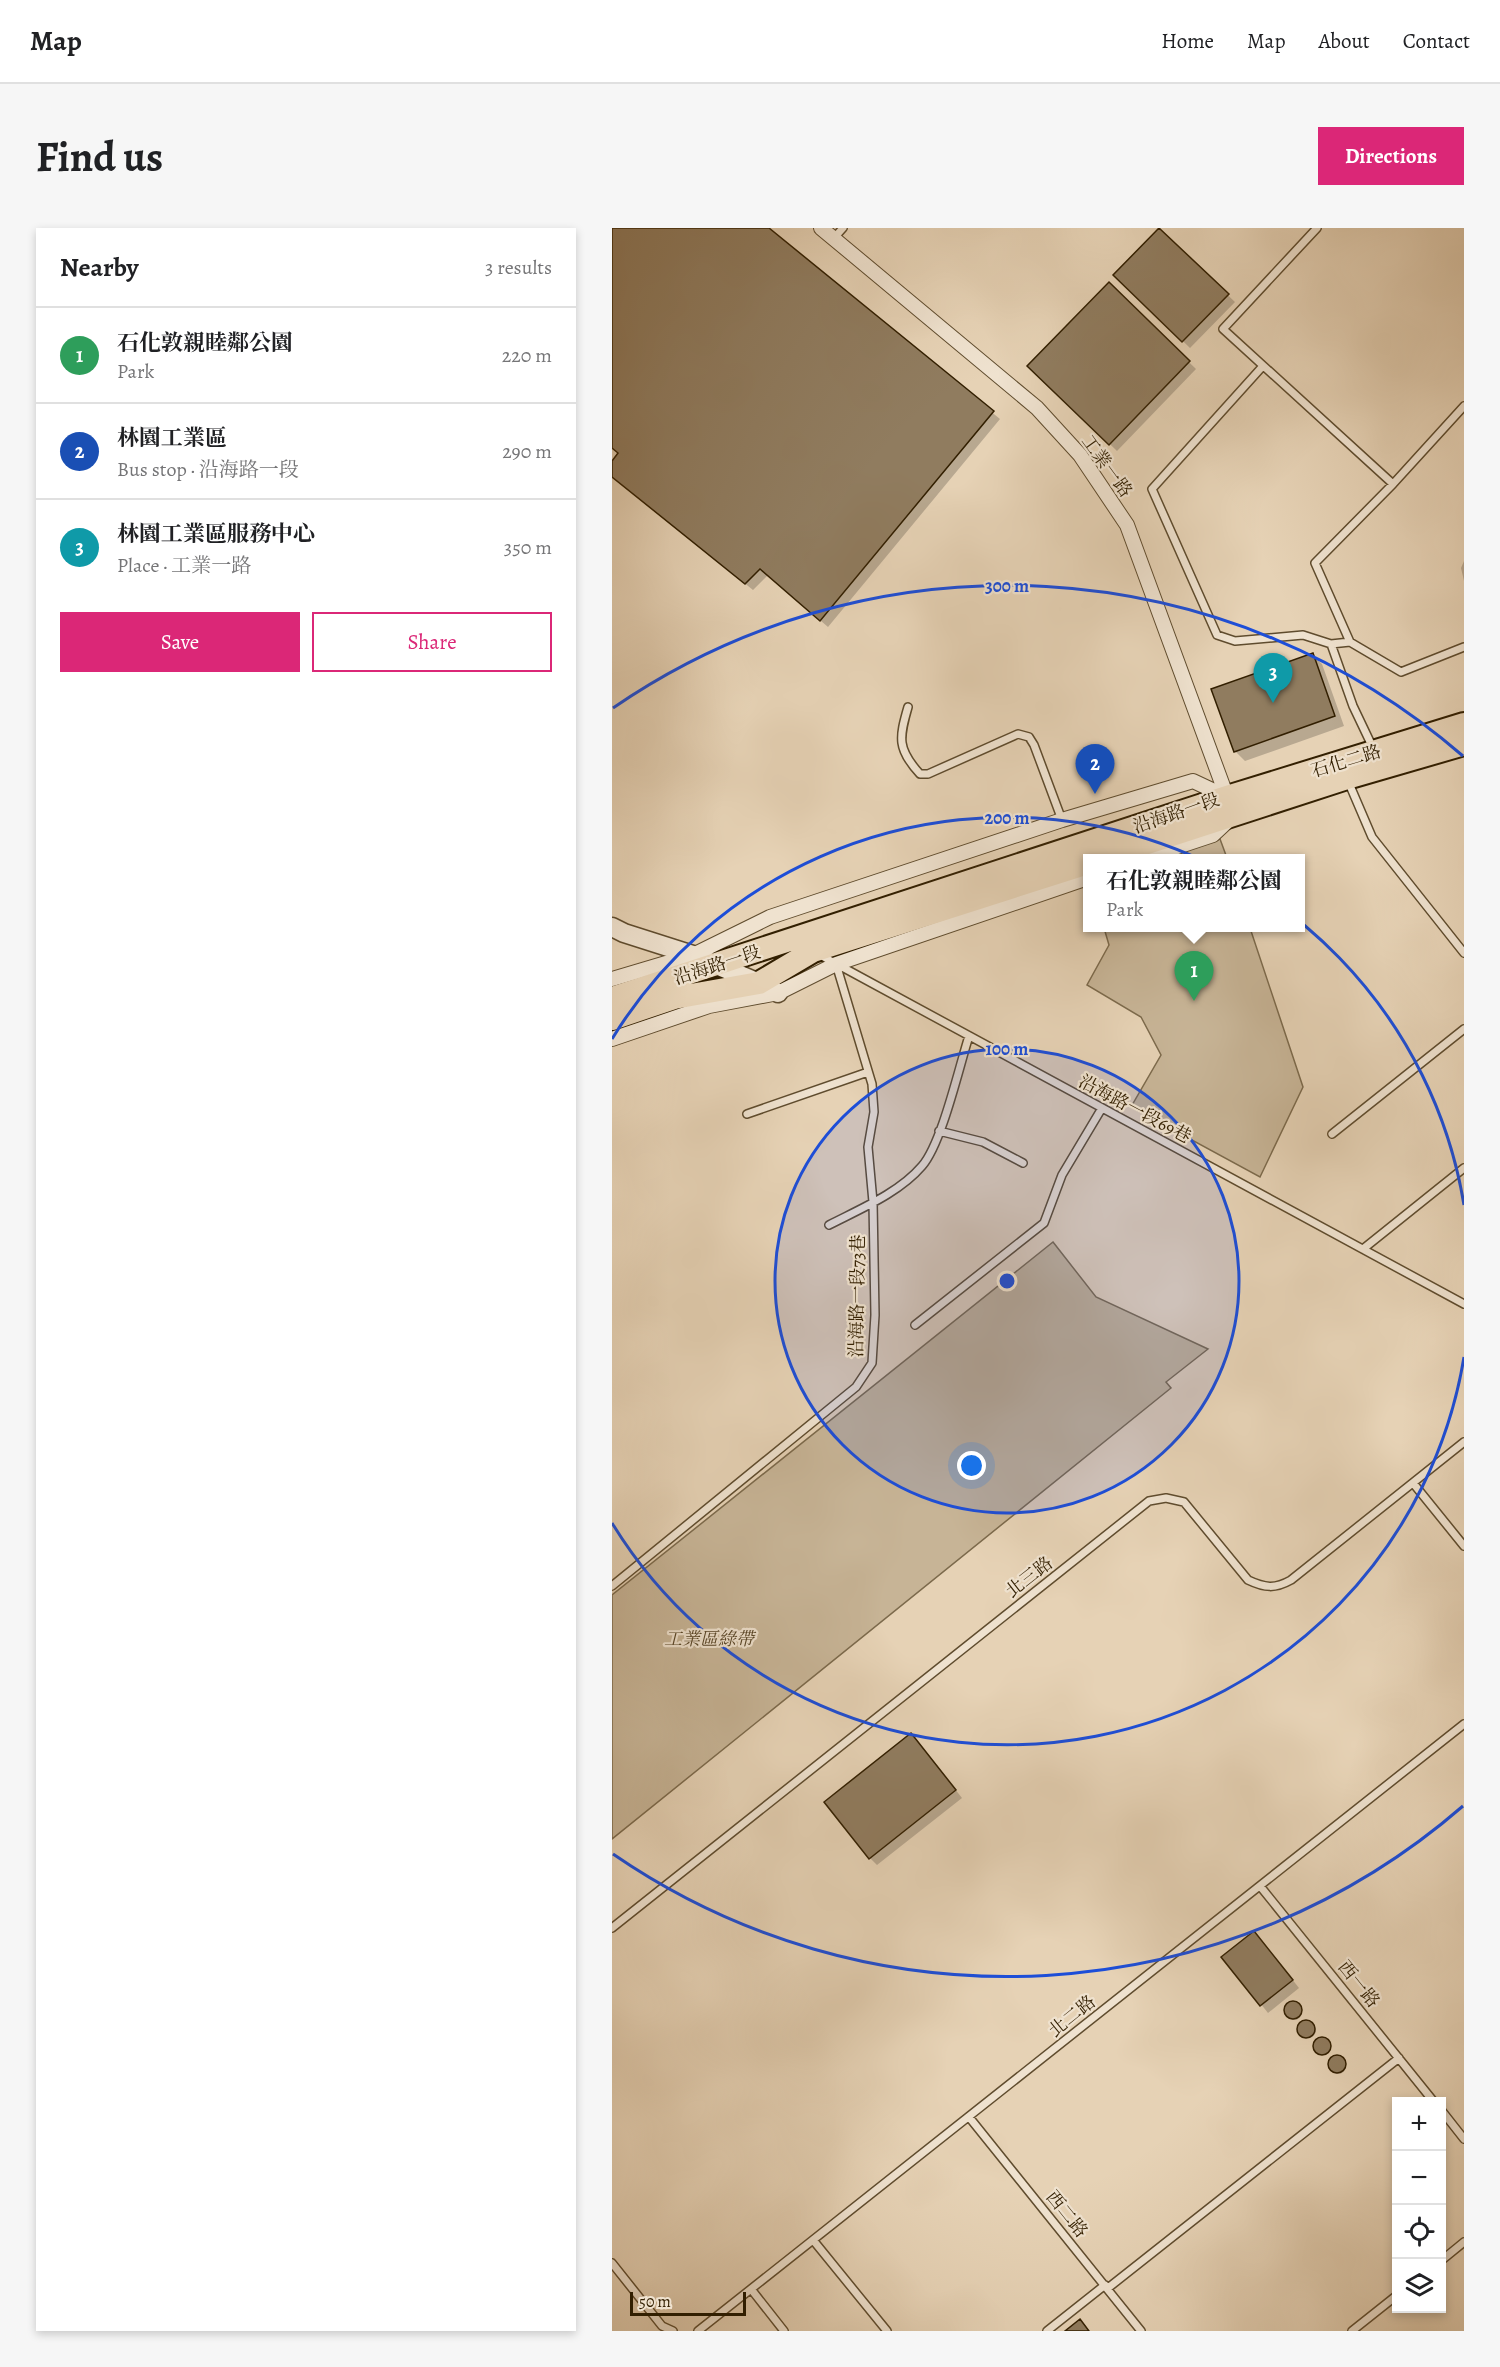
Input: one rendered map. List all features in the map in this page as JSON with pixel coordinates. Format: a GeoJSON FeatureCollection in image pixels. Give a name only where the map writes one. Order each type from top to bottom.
{"type":"FeatureCollection","features":[{"type":"Feature","properties":{"kind":"main road","name":"石化二路"},"geometry":{"type":"LineString","coordinates":[[1378,760],[1464,724]]}},
{"type":"Feature","properties":{"kind":"main road","name":"石化二路"},"geometry":{"type":"LineString","coordinates":[[1231,806],[1378,760],[1464,744]]}},
{"type":"Feature","properties":{"kind":"main road","name":"沿海路一段"},"geometry":{"type":"LineString","coordinates":[[1111,854],[1231,806]]}},
{"type":"Feature","properties":{"kind":"main road","name":"沿海路一段"},"geometry":{"type":"LineString","coordinates":[[612,998],[716,966],[793,939],[1231,806]]}},
{"type":"Feature","properties":{"kind":"main road","name":"沿海路一段"},"geometry":{"type":"LineString","coordinates":[[612,1018],[674,998],[769,988],[813,951],[1083,865]]}},
{"type":"Feature","properties":{"kind":"street","name":"工業一路"},"geometry":{"type":"LineString","coordinates":[[821,228],[838,233],[1037,408],[1080,455],[1127,525],[1231,806]]}},
{"type":"Feature","properties":{"kind":"street","name":"沿海路一段"},"geometry":{"type":"LineString","coordinates":[[612,979],[693,955],[770,917],[1062,820],[1193,781],[1231,806],[1213,835],[1156,854]]}},
{"type":"Feature","properties":{"kind":"street","name":"沿海路一段"},"geometry":{"type":"LineString","coordinates":[[612,1039],[769,988],[1083,880]]}},
{"type":"Feature","properties":{"kind":"street"},"geometry":{"type":"LineString","coordinates":[[612,927],[693,955],[769,988]]}},
{"type":"Feature","properties":{"kind":"lane"},"geometry":{"type":"LineString","coordinates":[[1317,228],[1222,329],[1393,484]]}},
{"type":"Feature","properties":{"kind":"lane"},"geometry":{"type":"LineString","coordinates":[[1262,367],[1152,489],[1217,635],[1235,641],[1303,635],[1331,644],[1350,642]]}},
{"type":"Feature","properties":{"kind":"lane"},"geometry":{"type":"LineString","coordinates":[[1464,406],[1393,484],[1315,563],[1350,642],[1401,672],[1464,647]]}},
{"type":"Feature","properties":{"kind":"lane"},"geometry":{"type":"LineString","coordinates":[[1331,644],[1353,706],[1378,760]]}},
{"type":"Feature","properties":{"kind":"lane"},"geometry":{"type":"LineString","coordinates":[[908,707],[900,734],[901,748],[920,774],[928,774],[1018,734],[1029,737],[1062,820]]}},
{"type":"Feature","properties":{"kind":"lane"},"geometry":{"type":"LineString","coordinates":[[1344,770],[1372,837],[1464,953]]}},
{"type":"Feature","properties":{"kind":"lane","name":"沿海路一段69巷"},"geometry":{"type":"LineString","coordinates":[[793,939],[1464,1304]]}},
{"type":"Feature","properties":{"kind":"lane","name":"沿海路一段73巷"},"geometry":{"type":"LineString","coordinates":[[612,1586],[856,1387],[872,1363],[875,1315],[873,1202],[868,1148],[874,1112],[872,1084],[836,964]]}},
{"type":"Feature","properties":{"kind":"lane"},"geometry":{"type":"LineString","coordinates":[[1332,1134],[1464,1029]]}},
{"type":"Feature","properties":{"kind":"lane"},"geometry":{"type":"LineString","coordinates":[[829,1226],[907,1180],[923,1165],[939,1131],[969,1036]]}},
{"type":"Feature","properties":{"kind":"lane"},"geometry":{"type":"LineString","coordinates":[[747,1114],[868,1072]]}},
{"type":"Feature","properties":{"kind":"lane"},"geometry":{"type":"LineString","coordinates":[[915,1325],[1044,1223],[1062,1175],[1102,1108]]}},
{"type":"Feature","properties":{"kind":"lane"},"geometry":{"type":"LineString","coordinates":[[939,1131],[983,1142],[1023,1163]]}},
{"type":"Feature","properties":{"kind":"lane"},"geometry":{"type":"LineString","coordinates":[[1363,1249],[1464,1168]]}},
{"type":"Feature","properties":{"kind":"lane","name":"北三路"},"geometry":{"type":"LineString","coordinates":[[612,1928],[1149,1501],[1166,1498],[1184,1502],[1248,1580],[1262,1587],[1278,1587],[1291,1580],[1464,1442]]}},
{"type":"Feature","properties":{"kind":"lane"},"geometry":{"type":"LineString","coordinates":[[1413,1483],[1464,1546]]}},
{"type":"Feature","properties":{"kind":"lane","name":"北二路"},"geometry":{"type":"LineString","coordinates":[[698,2331],[1464,1724]]}},
{"type":"Feature","properties":{"kind":"lane","name":"西一路"},"geometry":{"type":"LineString","coordinates":[[1260,1886],[1430,2097]]}},
{"type":"Feature","properties":{"kind":"lane"},"geometry":{"type":"LineString","coordinates":[[1047,2331],[1399,2058]]}},
{"type":"Feature","properties":{"kind":"lane"},"geometry":{"type":"LineString","coordinates":[[1446,2116],[1464,2139]]}},
{"type":"Feature","properties":{"kind":"lane","name":"西二路"},"geometry":{"type":"LineString","coordinates":[[969,2117],[1141,2331]]}},
{"type":"Feature","properties":{"kind":"lane"},"geometry":{"type":"LineString","coordinates":[[813,2240],[887,2331]]}},
{"type":"Feature","properties":{"kind":"lane"},"geometry":{"type":"LineString","coordinates":[[1443,2259],[1464,2242]]}},
{"type":"Feature","properties":{"kind":"lane"},"geometry":{"type":"LineString","coordinates":[[612,2263],[662,2326],[673,2331]]}},
{"type":"Feature","properties":{"kind":"lane"},"geometry":{"type":"LineString","coordinates":[[751,2289],[784,2331]]}},
{"type":"Feature","properties":{"kind":"lane"},"geometry":{"type":"LineString","coordinates":[[1352,2331],[1392,2299]]}},
{"type":"Feature","properties":{"kind":"green space"},"geometry":{"type":"Polygon","coordinates":[[[1220,839],[1226,854],[1172,854],[1220,839]]]}},
{"type":"Feature","properties":{"kind":"green space"},"geometry":{"type":"Polygon","coordinates":[[[1105,932],[1251,932],[1303,1087],[1260,1177],[1131,1107],[1161,1055],[1141,1017],[1087,985],[1109,945],[1105,932]]]}},
{"type":"Feature","properties":{"kind":"green space","name":"工業區綠帶"},"geometry":{"type":"Polygon","coordinates":[[[1053,1242],[1096,1297],[1208,1349],[1166,1382],[1171,1388],[612,1839],[612,1595],[1053,1242]]]}},
{"type":"Feature","properties":{"kind":"building"},"geometry":{"type":"Polygon","coordinates":[[[612,228],[769,228],[994,411],[820,621],[760,569],[745,584],[612,477],[612,461],[618,453],[612,448],[612,228]]]}},
{"type":"Feature","properties":{"kind":"building"},"geometry":{"type":"Polygon","coordinates":[[[1159,228],[1229,294],[1182,342],[1113,275],[1159,228]]]}},
{"type":"Feature","properties":{"kind":"building"},"geometry":{"type":"Polygon","coordinates":[[[1109,282],[1190,361],[1109,445],[1027,366],[1109,282]]]}},
{"type":"Feature","properties":{"kind":"building"},"geometry":{"type":"Polygon","coordinates":[[[1313,653],[1335,716],[1234,752],[1211,689],[1313,653]]]}},
{"type":"Feature","properties":{"kind":"building"},"geometry":{"type":"Polygon","coordinates":[[[911,1733],[956,1790],[869,1859],[824,1802],[911,1733]]]}},
{"type":"Feature","properties":{"kind":"building"},"geometry":{"type":"Polygon","coordinates":[[[1254,1931],[1293,1980],[1260,2006],[1221,1957],[1254,1931]]]}},
{"type":"Feature","properties":{"kind":"building"},"geometry":{"type":"Polygon","coordinates":[[[1293,2001],[1299,2004],[1302,2010],[1299,2016],[1293,2019],[1287,2016],[1284,2010],[1287,2004],[1293,2001]]]}},
{"type":"Feature","properties":{"kind":"building"},"geometry":{"type":"Polygon","coordinates":[[[1306,2020],[1312,2023],[1315,2029],[1312,2035],[1306,2038],[1300,2035],[1297,2029],[1300,2023],[1306,2020]]]}},
{"type":"Feature","properties":{"kind":"building"},"geometry":{"type":"Polygon","coordinates":[[[1322,2037],[1328,2040],[1331,2046],[1328,2052],[1322,2055],[1316,2052],[1313,2046],[1316,2040],[1322,2037]]]}},
{"type":"Feature","properties":{"kind":"building"},"geometry":{"type":"Polygon","coordinates":[[[1337,2055],[1343,2058],[1346,2064],[1343,2070],[1337,2073],[1331,2070],[1328,2064],[1331,2058],[1337,2055]]]}},
{"type":"Feature","properties":{"kind":"building"},"geometry":{"type":"Polygon","coordinates":[[[1080,2319],[1089,2331],[1065,2331],[1080,2319]]]}},
{"type":"Feature","properties":{"kind":"place","name":"林園工業區服務中心"},"geometry":{"type":"Point","coordinates":[1273,703]}},
{"type":"Feature","properties":{"kind":"place","name":"林園工業區"},"geometry":{"type":"Point","coordinates":[1095,794]}},
{"type":"Feature","properties":{"kind":"place","name":"石化敦親睦鄰公園"},"geometry":{"type":"Point","coordinates":[1194,1001]}}]}
